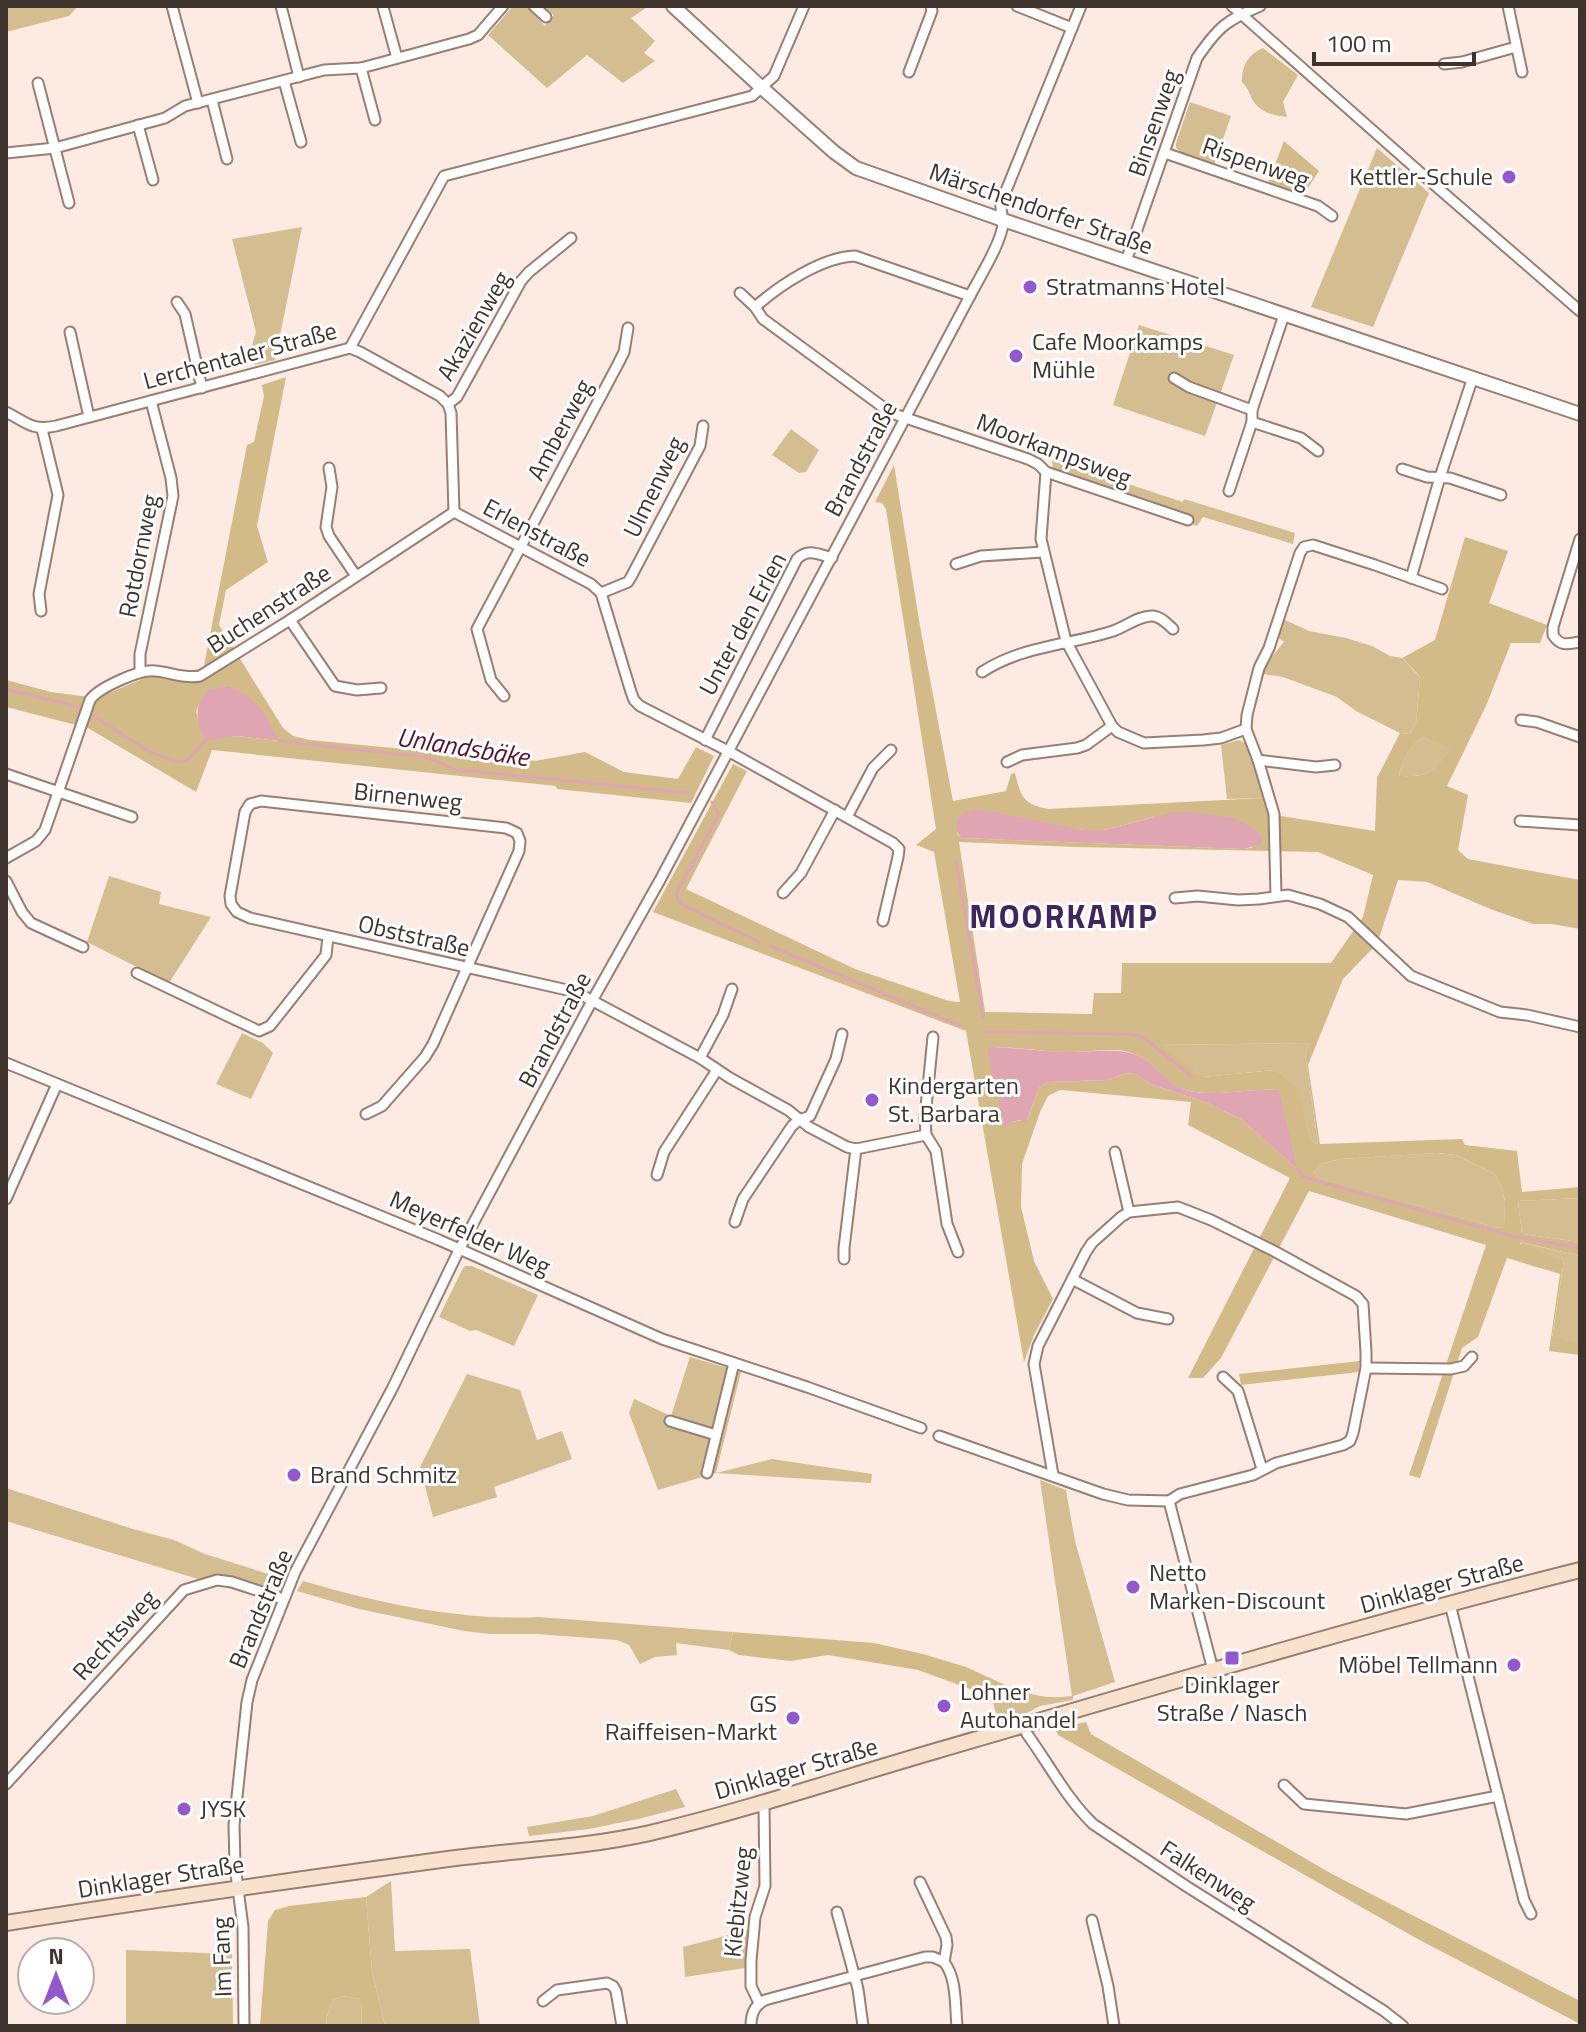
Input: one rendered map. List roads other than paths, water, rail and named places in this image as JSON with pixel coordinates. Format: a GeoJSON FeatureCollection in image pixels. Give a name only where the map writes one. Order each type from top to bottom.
{"type":"FeatureCollection","features":[{"type":"Feature","properties":{"kind":"main road","name":"Dinklager Straße"},"geometry":{"type":"LineString","coordinates":[[6,1923],[469,1856],[573,1847],[645,1834],[764,1804],[1213,1670],[1580,1570]]}},
{"type":"Feature","properties":{"kind":"street"},"geometry":{"type":"LineString","coordinates":[[172,6],[198,103]]}},
{"type":"Feature","properties":{"kind":"street"},"geometry":{"type":"LineString","coordinates":[[281,6],[299,77]]}},
{"type":"Feature","properties":{"kind":"street"},"geometry":{"type":"LineString","coordinates":[[6,153],[55,148],[165,118],[185,106],[324,70],[361,68],[478,35],[503,6]]}},
{"type":"Feature","properties":{"kind":"street"},"geometry":{"type":"LineString","coordinates":[[534,6],[546,17]]}},
{"type":"Feature","properties":{"kind":"street","name":"Märschendorfer Straße"},"geometry":{"type":"LineString","coordinates":[[673,6],[834,152],[856,168],[1580,414]]}},
{"type":"Feature","properties":{"kind":"street"},"geometry":{"type":"LineString","coordinates":[[761,87],[774,76],[804,6]]}},
{"type":"Feature","properties":{"kind":"street"},"geometry":{"type":"LineString","coordinates":[[909,72],[932,11],[931,6]]}},
{"type":"Feature","properties":{"kind":"street"},"geometry":{"type":"LineString","coordinates":[[1017,6],[1072,28]]}},
{"type":"Feature","properties":{"kind":"street","name":"Brandstraße"},"geometry":{"type":"LineString","coordinates":[[238,1888],[234,1825],[247,1702],[252,1680],[295,1572],[393,1387],[459,1250],[660,880],[970,296],[1000,235],[1003,220],[1001,203],[1081,6]]}},
{"type":"Feature","properties":{"kind":"street"},"geometry":{"type":"LineString","coordinates":[[1232,6],[1580,311]]}},
{"type":"Feature","properties":{"kind":"street","name":"Binsenweg"},"geometry":{"type":"LineString","coordinates":[[1126,261],[1197,58],[1224,24],[1260,6]]}},
{"type":"Feature","properties":{"kind":"street"},"geometry":{"type":"LineString","coordinates":[[1508,6],[1522,72]]}},
{"type":"Feature","properties":{"kind":"street"},"geometry":{"type":"LineString","coordinates":[[383,7],[397,58]]}},
{"type":"Feature","properties":{"kind":"street"},"geometry":{"type":"LineString","coordinates":[[1444,64],[1516,47]]}},
{"type":"Feature","properties":{"kind":"street"},"geometry":{"type":"LineString","coordinates":[[361,68],[375,120]]}},
{"type":"Feature","properties":{"kind":"street"},"geometry":{"type":"LineString","coordinates":[[284,81],[301,142]]}},
{"type":"Feature","properties":{"kind":"street"},"geometry":{"type":"LineString","coordinates":[[38,83],[69,203]]}},
{"type":"Feature","properties":{"kind":"street","name":"Lerchentaler Straße"},"geometry":{"type":"LineString","coordinates":[[42,429],[350,348],[444,176],[752,96],[761,87]]}},
{"type":"Feature","properties":{"kind":"street"},"geometry":{"type":"LineString","coordinates":[[212,100],[227,159]]}},
{"type":"Feature","properties":{"kind":"street"},"geometry":{"type":"LineString","coordinates":[[138,125],[153,180]]}},
{"type":"Feature","properties":{"kind":"street","name":"Rispenweg"},"geometry":{"type":"LineString","coordinates":[[1165,153],[1318,206],[1332,216]]}},
{"type":"Feature","properties":{"kind":"street","name":"Akazienweg"},"geometry":{"type":"LineString","coordinates":[[448,404],[457,397],[521,281],[571,238]]}},
{"type":"Feature","properties":{"kind":"street"},"geometry":{"type":"LineString","coordinates":[[755,307],[781,287],[841,256],[855,256],[970,296]]}},
{"type":"Feature","properties":{"kind":"street","name":"Moorkampsweg"},"geometry":{"type":"LineString","coordinates":[[740,293],[763,319],[891,413],[1028,459],[1046,472],[1188,520]]}},
{"type":"Feature","properties":{"kind":"street"},"geometry":{"type":"LineString","coordinates":[[177,302],[185,314],[202,388]]}},
{"type":"Feature","properties":{"kind":"street"},"geometry":{"type":"LineString","coordinates":[[1229,491],[1284,315]]}},
{"type":"Feature","properties":{"kind":"street","name":"Amberweg"},"geometry":{"type":"LineString","coordinates":[[504,696],[491,680],[477,629],[618,364],[624,352],[628,328]]}},
{"type":"Feature","properties":{"kind":"street"},"geometry":{"type":"LineString","coordinates":[[70,332],[89,417]]}},
{"type":"Feature","properties":{"kind":"street"},"geometry":{"type":"LineString","coordinates":[[350,348],[440,396],[448,404]]}},
{"type":"Feature","properties":{"kind":"street"},"geometry":{"type":"LineString","coordinates":[[1411,578],[1473,377]]}},
{"type":"Feature","properties":{"kind":"street"},"geometry":{"type":"LineString","coordinates":[[1174,378],[1189,387],[1252,410]]}},
{"type":"Feature","properties":{"kind":"street","name":"Rotdornweg"},"geometry":{"type":"LineString","coordinates":[[140,672],[140,654],[173,496],[151,401]]}},
{"type":"Feature","properties":{"kind":"street","name":"Erlenstraße"},"geometry":{"type":"LineString","coordinates":[[448,404],[451,413],[454,512],[591,584],[601,593],[634,700],[640,706],[893,843],[899,849],[883,921]]}},
{"type":"Feature","properties":{"kind":"street"},"geometry":{"type":"LineString","coordinates":[[6,412],[31,427],[42,429],[58,495],[39,594],[41,611]]}},
{"type":"Feature","properties":{"kind":"street"},"geometry":{"type":"LineString","coordinates":[[1252,422],[1301,438],[1318,451]]}},
{"type":"Feature","properties":{"kind":"street","name":"Ulmenweg"},"geometry":{"type":"LineString","coordinates":[[601,593],[628,582],[700,446],[703,426]]}},
{"type":"Feature","properties":{"kind":"street"},"geometry":{"type":"LineString","coordinates":[[329,468],[332,487],[326,527],[356,576]]}},
{"type":"Feature","properties":{"kind":"street"},"geometry":{"type":"LineString","coordinates":[[1402,469],[1427,477],[1450,478],[1501,495]]}},
{"type":"Feature","properties":{"kind":"street"},"geometry":{"type":"LineString","coordinates":[[1046,472],[1041,539],[1066,641],[1112,726],[1118,732],[1144,743],[1221,738],[1246,729]]}},
{"type":"Feature","properties":{"kind":"street","name":"Buchenstraße"},"geometry":{"type":"LineString","coordinates":[[140,672],[156,671],[191,678],[200,676],[454,512]]}},
{"type":"Feature","properties":{"kind":"street"},"geometry":{"type":"LineString","coordinates":[[1580,539],[1553,635],[1558,642],[1580,642]]}},
{"type":"Feature","properties":{"kind":"street"},"geometry":{"type":"LineString","coordinates":[[1276,896],[1274,814],[1246,729],[1259,668],[1269,648],[1300,553],[1304,547],[1313,545],[1442,589]]}},
{"type":"Feature","properties":{"kind":"street","name":"Unter den Erlen"},"geometry":{"type":"LineString","coordinates":[[705,740],[797,559],[803,553],[812,552],[832,558]]}},
{"type":"Feature","properties":{"kind":"street"},"geometry":{"type":"LineString","coordinates":[[956,564],[981,556],[1043,552]]}},
{"type":"Feature","properties":{"kind":"street"},"geometry":{"type":"LineString","coordinates":[[982,672],[998,661],[1116,630],[1149,615],[1160,618],[1173,629]]}},
{"type":"Feature","properties":{"kind":"street"},"geometry":{"type":"LineString","coordinates":[[290,620],[335,686],[357,690],[381,688]]}},
{"type":"Feature","properties":{"kind":"street"},"geometry":{"type":"LineString","coordinates":[[6,858],[41,836],[90,700],[97,692],[140,672]]}},
{"type":"Feature","properties":{"kind":"street"},"geometry":{"type":"LineString","coordinates":[[1521,720],[1537,722],[1580,737]]}},
{"type":"Feature","properties":{"kind":"street"},"geometry":{"type":"LineString","coordinates":[[1007,762],[1022,755],[1086,745],[1112,726]]}},
{"type":"Feature","properties":{"kind":"street"},"geometry":{"type":"LineString","coordinates":[[847,817],[873,768],[891,750]]}},
{"type":"Feature","properties":{"kind":"street"},"geometry":{"type":"LineString","coordinates":[[1258,760],[1316,767],[1335,765]]}},
{"type":"Feature","properties":{"kind":"street"},"geometry":{"type":"LineString","coordinates":[[6,774],[132,817]]}},
{"type":"Feature","properties":{"kind":"street","name":"Birnenweg"},"geometry":{"type":"LineString","coordinates":[[231,904],[245,812],[250,804],[261,801],[506,828],[517,833],[519,851],[467,968]]}},
{"type":"Feature","properties":{"kind":"street"},"geometry":{"type":"LineString","coordinates":[[783,893],[801,873],[835,810]]}},
{"type":"Feature","properties":{"kind":"street"},"geometry":{"type":"LineString","coordinates":[[1520,821],[1580,825]]}},
{"type":"Feature","properties":{"kind":"street"},"geometry":{"type":"LineString","coordinates":[[6,881],[31,923],[83,947]]}},
{"type":"Feature","properties":{"kind":"street"},"geometry":{"type":"LineString","coordinates":[[1175,898],[1198,896],[1238,900],[1288,895],[1320,904],[1348,917],[1411,976],[1500,1012],[1580,1027]]}},
{"type":"Feature","properties":{"kind":"street","name":"Obststraße"},"geometry":{"type":"LineString","coordinates":[[231,904],[237,912],[250,918],[576,992],[700,1058],[788,1110],[799,1120],[856,1149]]}},
{"type":"Feature","properties":{"kind":"street"},"geometry":{"type":"LineString","coordinates":[[137,973],[259,1031],[270,1026],[326,955],[328,937]]}},
{"type":"Feature","properties":{"kind":"street"},"geometry":{"type":"LineString","coordinates":[[366,1114],[382,1106],[425,1057],[467,968]]}},
{"type":"Feature","properties":{"kind":"street"},"geometry":{"type":"LineString","coordinates":[[700,1058],[723,1015],[732,989]]}},
{"type":"Feature","properties":{"kind":"street"},"geometry":{"type":"LineString","coordinates":[[735,1222],[743,1199],[792,1126],[810,1116],[836,1059],[842,1034]]}},
{"type":"Feature","properties":{"kind":"street"},"geometry":{"type":"LineString","coordinates":[[933,1037],[926,1135],[936,1151],[947,1224],[958,1252]]}},
{"type":"Feature","properties":{"kind":"street","name":"Meyerfelder Weg"},"geometry":{"type":"LineString","coordinates":[[6,1063],[439,1240],[662,1339],[921,1428]]}},
{"type":"Feature","properties":{"kind":"street"},"geometry":{"type":"LineString","coordinates":[[657,1175],[664,1152],[717,1070]]}},
{"type":"Feature","properties":{"kind":"street"},"geometry":{"type":"LineString","coordinates":[[6,1199],[57,1084]]}},
{"type":"Feature","properties":{"kind":"street"},"geometry":{"type":"LineString","coordinates":[[844,1259],[856,1149],[926,1135]]}},
{"type":"Feature","properties":{"kind":"street"},"geometry":{"type":"LineString","coordinates":[[1115,1152],[1129,1212]]}},
{"type":"Feature","properties":{"kind":"street"},"geometry":{"type":"LineString","coordinates":[[939,1436],[1103,1494],[1128,1500],[1169,1501],[1180,1494],[1253,1475],[1276,1463],[1350,1441],[1366,1368],[1363,1304],[1356,1296],[1274,1251],[1178,1207],[1129,1212],[1092,1243],[1038,1346],[1034,1364],[1053,1475]]}},
{"type":"Feature","properties":{"kind":"street"},"geometry":{"type":"LineString","coordinates":[[1072,1279],[1137,1313],[1168,1319]]}},
{"type":"Feature","properties":{"kind":"street"},"geometry":{"type":"LineString","coordinates":[[1366,1368],[1451,1369],[1464,1366],[1472,1357]]}},
{"type":"Feature","properties":{"kind":"street"},"geometry":{"type":"LineString","coordinates":[[707,1473],[734,1363]]}},
{"type":"Feature","properties":{"kind":"street"},"geometry":{"type":"LineString","coordinates":[[1223,1377],[1238,1391],[1262,1469]]}},
{"type":"Feature","properties":{"kind":"street"},"geometry":{"type":"LineString","coordinates":[[670,1421],[716,1435]]}},
{"type":"Feature","properties":{"kind":"street"},"geometry":{"type":"LineString","coordinates":[[1169,1501],[1213,1670]]}},
{"type":"Feature","properties":{"kind":"street","name":"Rechtsweg"},"geometry":{"type":"LineString","coordinates":[[6,1784],[184,1590],[217,1580],[283,1599]]}},
{"type":"Feature","properties":{"kind":"street"},"geometry":{"type":"LineString","coordinates":[[1450,1604],[1524,1900],[1531,1914]]}},
{"type":"Feature","properties":{"kind":"street","name":"Falkenweg"},"geometry":{"type":"LineString","coordinates":[[1023,1725],[1069,1796],[1093,1824],[1403,2026]]}},
{"type":"Feature","properties":{"kind":"street"},"geometry":{"type":"LineString","coordinates":[[1284,1785],[1304,1804],[1406,1814],[1498,1796]]}},
{"type":"Feature","properties":{"kind":"street","name":"Kiebitzweg"},"geometry":{"type":"LineString","coordinates":[[759,2003],[751,1986],[751,1961],[755,1917],[765,1886],[764,1804]]}},
{"type":"Feature","properties":{"kind":"street"},"geometry":{"type":"LineString","coordinates":[[920,1882],[946,1937],[944,1962]]}},
{"type":"Feature","properties":{"kind":"street","name":"Im Fang"},"geometry":{"type":"LineString","coordinates":[[238,1888],[243,1927],[244,2026]]}},
{"type":"Feature","properties":{"kind":"street"},"geometry":{"type":"LineString","coordinates":[[837,1912],[858,1989],[863,2026]]}},
{"type":"Feature","properties":{"kind":"street"},"geometry":{"type":"LineString","coordinates":[[1092,1920],[1114,2026]]}},
{"type":"Feature","properties":{"kind":"street"},"geometry":{"type":"LineString","coordinates":[[751,2026],[751,2016],[759,2003],[765,2000],[925,1957],[944,1962],[949,1968],[957,2026]]}},
{"type":"Feature","properties":{"kind":"street"},"geometry":{"type":"LineString","coordinates":[[543,2001],[557,1990],[607,1983],[616,1991],[622,2026]]}},
{"type":"Feature","properties":{"kind":"waterway","name":"Unlandsbäke"},"geometry":{"type":"LineString","coordinates":[[6,689],[79,707],[147,750],[172,761],[183,762],[191,757],[207,738]]}},
{"type":"Feature","properties":{"kind":"waterway","name":"Unlandsbäke"},"geometry":{"type":"LineString","coordinates":[[279,741],[424,757],[451,769],[689,793]]}},
{"type":"Feature","properties":{"kind":"waterway","name":"Unlandsbäke"},"geometry":{"type":"LineString","coordinates":[[712,802],[719,814],[677,893],[677,899],[681,904],[759,942]]}},
{"type":"Feature","properties":{"kind":"waterway"},"geometry":{"type":"LineString","coordinates":[[956,861],[983,1017]]}},
{"type":"Feature","properties":{"kind":"waterway","name":"Unlandsbäke"},"geometry":{"type":"LineString","coordinates":[[770,946],[961,1026]]}},
{"type":"Feature","properties":{"kind":"waterway"},"geometry":{"type":"LineString","coordinates":[[984,1032],[1130,1034],[1143,1037],[1191,1076]]}},
{"type":"Feature","properties":{"kind":"waterway"},"geometry":{"type":"LineString","coordinates":[[1297,1169],[1303,1176],[1317,1181],[1512,1236],[1580,1248]]}},
{"type":"Feature","properties":{"kind":"place","name":"Kettler-Schule"},"geometry":{"type":"Point","coordinates":[1509,177]}},
{"type":"Feature","properties":{"kind":"place","name":"Stratmanns Hotel"},"geometry":{"type":"Point","coordinates":[1030,287]}},
{"type":"Feature","properties":{"kind":"place","name":"Cafe Moorkamps Mühle"},"geometry":{"type":"Point","coordinates":[1016,356]}},
{"type":"Feature","properties":{"kind":"place","name":"Kindergarten St. Barbara"},"geometry":{"type":"Point","coordinates":[872,1100]}},
{"type":"Feature","properties":{"kind":"place","name":"Brand Schmitz"},"geometry":{"type":"Point","coordinates":[294,1475]}},
{"type":"Feature","properties":{"kind":"place","name":"Netto Marken-Discount"},"geometry":{"type":"Point","coordinates":[1133,1587]}},
{"type":"Feature","properties":{"kind":"place","name":"Dinklager Straße / Nasch"},"geometry":{"type":"Point","coordinates":[1232,1658]}},
{"type":"Feature","properties":{"kind":"place","name":"Möbel Tellmann"},"geometry":{"type":"Point","coordinates":[1514,1665]}},
{"type":"Feature","properties":{"kind":"place","name":"Lohner Autohandel"},"geometry":{"type":"Point","coordinates":[944,1706]}},
{"type":"Feature","properties":{"kind":"place","name":"GS Raiffeisen-Markt"},"geometry":{"type":"Point","coordinates":[793,1718]}},
{"type":"Feature","properties":{"kind":"place","name":"JYSK"},"geometry":{"type":"Point","coordinates":[184,1809]}},
{"type":"Feature","properties":{"kind":"district","name":"MOORKAMP"},"geometry":{"type":"Point","coordinates":[1064,917]}}]}
